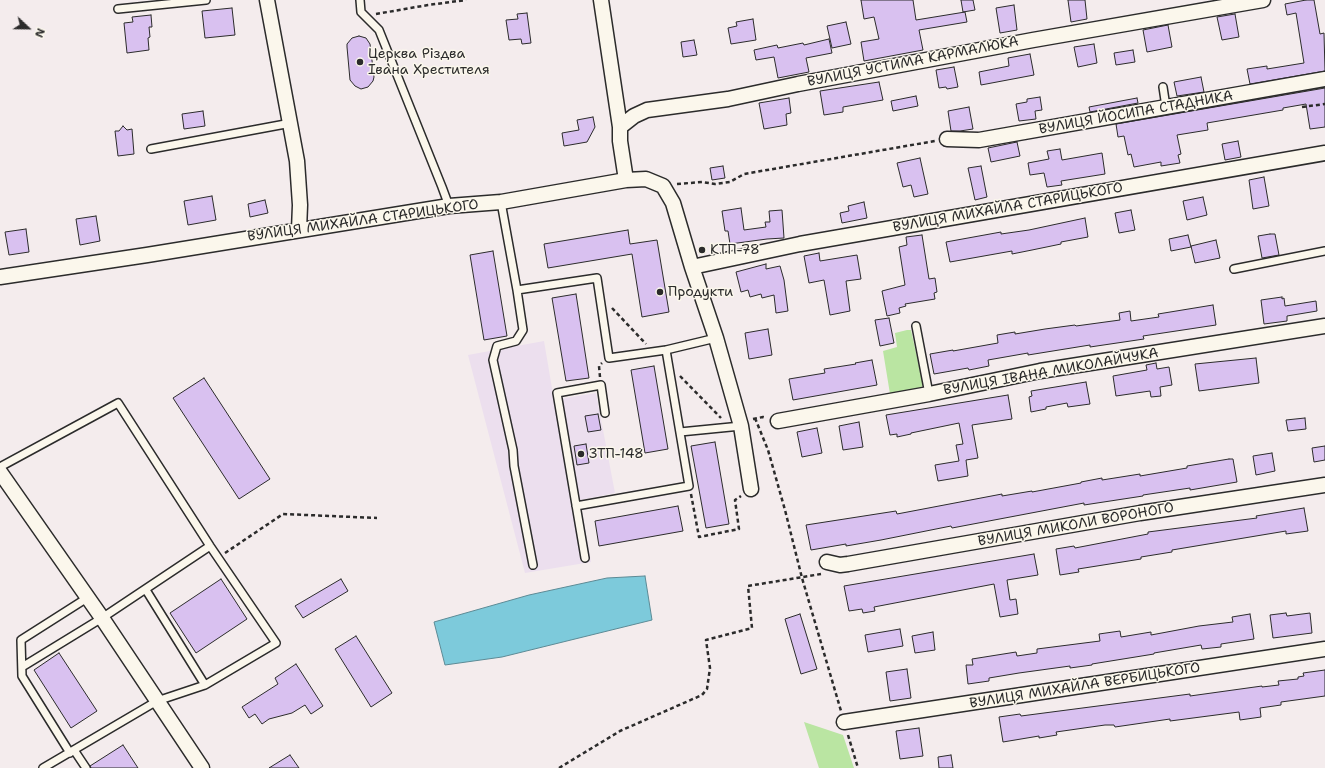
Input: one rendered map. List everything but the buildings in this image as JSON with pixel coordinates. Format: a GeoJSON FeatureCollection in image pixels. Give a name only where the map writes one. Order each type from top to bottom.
{"type":"FeatureCollection","features":[{"type":"Feature","properties":{"kind":"street"},"geometry":{"type":"LineString","coordinates":[[267,0],[297,161],[300,205],[299,230]]}},
{"type":"Feature","properties":{"kind":"street"},"geometry":{"type":"LineString","coordinates":[[600,0],[620,127],[620,141],[626,180]]}},
{"type":"Feature","properties":{"kind":"street","name":"ВУЛИЦЯ УСТИМА КАРМАЛЮКА"},"geometry":{"type":"LineString","coordinates":[[620,127],[634,116],[647,110],[728,99],[798,84],[1009,44],[1263,0]]}},
{"type":"Feature","properties":{"kind":"street","name":"ВУЛИЦЯ ЙОСИПА СТАДНИКА"},"geometry":{"type":"LineString","coordinates":[[947,139],[979,140],[1325,79]]}},
{"type":"Feature","properties":{"kind":"street","name":"ВУЛИЦЯ МИХАЙЛА СТАРИЦЬКОГО"},"geometry":{"type":"LineString","coordinates":[[692,267],[800,244],[1325,153]]}},
{"type":"Feature","properties":{"kind":"street","name":"ВУЛИЦЯ МИХАЙЛА СТАРИЦЬКОГО"},"geometry":{"type":"LineString","coordinates":[[0,277],[155,254],[449,206],[501,202],[626,180],[646,180],[663,186]]}},
{"type":"Feature","properties":{"kind":"street"},"geometry":{"type":"LineString","coordinates":[[663,186],[673,203],[692,267],[716,338],[740,424],[751,489]]}},
{"type":"Feature","properties":{"kind":"street","name":"ВУЛИЦЯ ІВАНА МИКОЛАЙЧУКА"},"geometry":{"type":"LineString","coordinates":[[778,421],[929,394],[1040,371],[1325,326]]}},
{"type":"Feature","properties":{"kind":"street"},"geometry":{"type":"LineString","coordinates":[[0,472],[102,618],[202,768]]}},
{"type":"Feature","properties":{"kind":"street","name":"ВУЛИЦЯ МИКОЛИ ВОРОНОГО"},"geometry":{"type":"LineString","coordinates":[[833,564],[1140,513],[1325,485]]}},
{"type":"Feature","properties":{"kind":"street","name":"ВУЛИЦЯ МИХАЙЛА ВЕРБИЦЬКОГО"},"geometry":{"type":"LineString","coordinates":[[844,722],[1325,649]]}},
{"type":"Feature","properties":{"kind":"lane"},"geometry":{"type":"LineString","coordinates":[[118,9],[206,0]]}},
{"type":"Feature","properties":{"kind":"lane"},"geometry":{"type":"LineString","coordinates":[[360,0],[361,12],[379,30],[449,206]]}},
{"type":"Feature","properties":{"kind":"lane"},"geometry":{"type":"LineString","coordinates":[[1163,87],[1166,107]]}},
{"type":"Feature","properties":{"kind":"lane"},"geometry":{"type":"LineString","coordinates":[[151,149],[291,123]]}},
{"type":"Feature","properties":{"kind":"lane"},"geometry":{"type":"LineString","coordinates":[[501,202],[523,330],[516,341],[497,346],[493,360],[513,450],[514,466],[533,565]]}},
{"type":"Feature","properties":{"kind":"lane"},"geometry":{"type":"LineString","coordinates":[[1234,269],[1325,251]]}},
{"type":"Feature","properties":{"kind":"lane"},"geometry":{"type":"LineString","coordinates":[[516,290],[597,278],[609,358],[666,350],[716,338]]}},
{"type":"Feature","properties":{"kind":"lane"},"geometry":{"type":"LineString","coordinates":[[916,326],[929,394]]}},
{"type":"Feature","properties":{"kind":"lane"},"geometry":{"type":"LineString","coordinates":[[576,506],[689,486],[666,350]]}},
{"type":"Feature","properties":{"kind":"lane"},"geometry":{"type":"LineString","coordinates":[[585,558],[557,393],[601,385],[606,413]]}},
{"type":"Feature","properties":{"kind":"lane"},"geometry":{"type":"LineString","coordinates":[[0,467],[118,403],[210,546],[276,642],[205,685],[157,701],[43,768]]}},
{"type":"Feature","properties":{"kind":"lane"},"geometry":{"type":"LineString","coordinates":[[680,432],[740,424]]}},
{"type":"Feature","properties":{"kind":"lane"},"geometry":{"type":"LineString","coordinates":[[22,667],[146,590],[210,546]]}},
{"type":"Feature","properties":{"kind":"lane"},"geometry":{"type":"LineString","coordinates":[[146,590],[205,685]]}},
{"type":"Feature","properties":{"kind":"lane"},"geometry":{"type":"LineString","coordinates":[[86,768],[72,751],[22,676],[21,640],[87,598]]}},
{"type":"Feature","properties":{"kind":"path"},"geometry":{"type":"LineString","coordinates":[[365,16],[466,0]]}},
{"type":"Feature","properties":{"kind":"path"},"geometry":{"type":"LineString","coordinates":[[1302,107],[1325,104]]}},
{"type":"Feature","properties":{"kind":"path"},"geometry":{"type":"LineString","coordinates":[[663,186],[702,182],[715,184],[730,182],[744,174],[947,139]]}},
{"type":"Feature","properties":{"kind":"path"},"geometry":{"type":"LineString","coordinates":[[601,385],[599,366],[609,358]]}},
{"type":"Feature","properties":{"kind":"path"},"geometry":{"type":"LineString","coordinates":[[740,424],[755,418],[763,417],[778,421]]}},
{"type":"Feature","properties":{"kind":"path"},"geometry":{"type":"LineString","coordinates":[[755,418],[768,450],[802,578],[858,768]]}},
{"type":"Feature","properties":{"kind":"path"},"geometry":{"type":"LineString","coordinates":[[689,486],[699,537],[739,529],[735,500],[751,489]]}},
{"type":"Feature","properties":{"kind":"path"},"geometry":{"type":"LineString","coordinates":[[218,558],[284,514],[377,518]]}},
{"type":"Feature","properties":{"kind":"path"},"geometry":{"type":"LineString","coordinates":[[558,768],[620,731],[702,695],[707,689],[710,668],[706,640],[752,628],[748,586],[825,573],[833,564]]}},
{"type":"Feature","properties":{"kind":"shaded area"},"geometry":{"type":"Polygon","coordinates":[[[544,341],[554,400],[596,393],[615,493],[580,500],[591,562],[525,573],[468,355],[544,341]]]}},
{"type":"Feature","properties":{"kind":"green space"},"geometry":{"type":"Polygon","coordinates":[[[911,330],[923,385],[920,389],[890,394],[883,351],[897,347],[895,333],[911,330]]]}},
{"type":"Feature","properties":{"kind":"green space"},"geometry":{"type":"Polygon","coordinates":[[[804,722],[843,735],[854,768],[819,768],[804,722]]]}},
{"type":"Feature","properties":{"kind":"water"},"geometry":{"type":"Polygon","coordinates":[[[645,576],[652,620],[502,657],[445,665],[434,622],[529,595],[607,578],[645,576]]]}},
{"type":"Feature","properties":{"kind":"place","name":"Церква Різдва Івана Хрестителя"},"geometry":{"type":"Point","coordinates":[360,62]}},
{"type":"Feature","properties":{"kind":"place","name":"КТП-78"},"geometry":{"type":"Point","coordinates":[702,250]}},
{"type":"Feature","properties":{"kind":"place","name":"Продукти"},"geometry":{"type":"Point","coordinates":[660,292]}},
{"type":"Feature","properties":{"kind":"place","name":"ЗТП-148"},"geometry":{"type":"Point","coordinates":[581,454]}}]}
